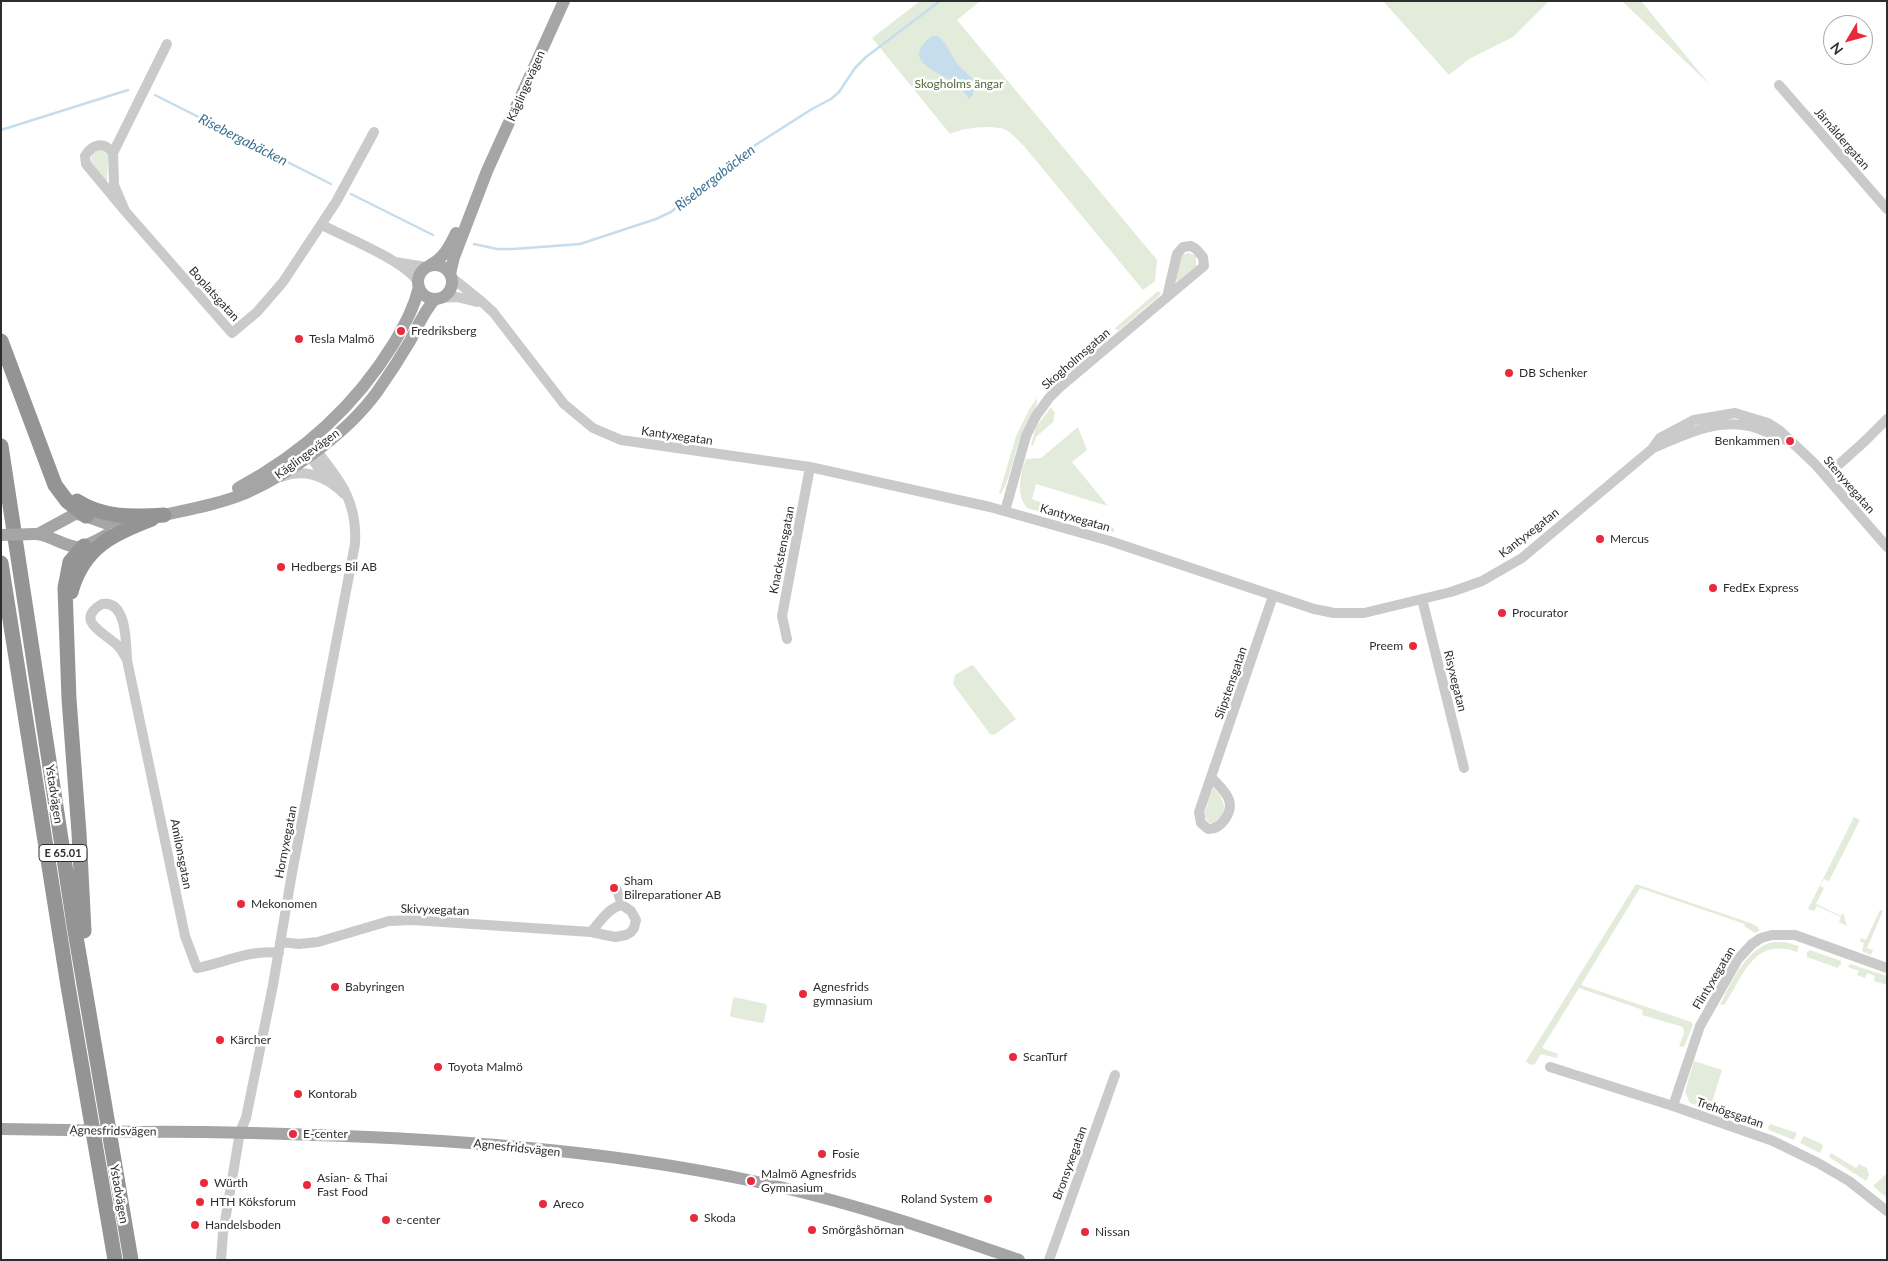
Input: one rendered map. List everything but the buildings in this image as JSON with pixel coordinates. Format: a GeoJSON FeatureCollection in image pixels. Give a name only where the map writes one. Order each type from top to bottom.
{"type":"FeatureCollection","features":[{"type":"Feature","properties":{"kind":"highway"},"geometry":{"type":"LineString","coordinates":[[1,340],[55,485],[59,492],[87,517]]}},
{"type":"Feature","properties":{"kind":"highway","name":"Ystadvägen"},"geometry":{"type":"LineString","coordinates":[[1,446],[75,931],[131,1260]]}},
{"type":"Feature","properties":{"kind":"highway"},"geometry":{"type":"LineString","coordinates":[[44,456],[62,487],[71,497],[89,508],[104,514],[122,516],[164,515]]}},
{"type":"Feature","properties":{"kind":"highway"},"geometry":{"type":"LineString","coordinates":[[66,608],[76,575],[96,548],[116,534],[164,515]]}},
{"type":"Feature","properties":{"kind":"highway"},"geometry":{"type":"LineString","coordinates":[[85,545],[72,557],[68,566],[66,608],[69,699],[91,1024]]}},
{"type":"Feature","properties":{"kind":"highway","name":"Ystadvägen"},"geometry":{"type":"LineString","coordinates":[[1,563],[115,1260]]}},
{"type":"Feature","properties":{"kind":"highway"},"geometry":{"type":"LineString","coordinates":[[1,587],[7,602]]}},
{"type":"Feature","properties":{"kind":"main road","name":"Käglingevägen"},"geometry":{"type":"LineString","coordinates":[[428,266],[437,262],[446,252],[487,171],[564,1]]}},
{"type":"Feature","properties":{"kind":"main road","name":"Käglingevägen"},"geometry":{"type":"LineString","coordinates":[[451,276],[454,257],[487,171]]}},
{"type":"Feature","properties":{"kind":"main road"},"geometry":{"type":"LineString","coordinates":[[440,265],[451,276],[451,287],[448,292],[438,298],[424,295],[418,285],[420,273],[428,266],[440,265]]}},
{"type":"Feature","properties":{"kind":"main road","name":"Käglingevägen"},"geometry":{"type":"LineString","coordinates":[[1,535],[37,534],[52,537],[74,547],[85,545],[135,522],[205,506],[245,493],[268,482],[309,448],[354,399],[380,366],[411,314],[418,285]]}},
{"type":"Feature","properties":{"kind":"main road","name":"Käglingevägen"},"geometry":{"type":"LineString","coordinates":[[205,506],[346,426],[376,393],[410,341],[427,307],[438,298]]}},
{"type":"Feature","properties":{"kind":"main road","name":"Käglingevägen"},"geometry":{"type":"LineString","coordinates":[[37,534],[71,514],[79,514],[105,523],[135,522]]}},
{"type":"Feature","properties":{"kind":"main road"},"geometry":{"type":"LineString","coordinates":[[85,545],[91,540],[93,534],[92,524],[87,517]]}},
{"type":"Feature","properties":{"kind":"main road","name":"Agnesfridsvägen"},"geometry":{"type":"LineString","coordinates":[[1,1129],[240,1132],[427,1140],[600,1156],[718,1174],[856,1207],[1019,1260]]}},
{"type":"Feature","properties":{"kind":"street"},"geometry":{"type":"LineString","coordinates":[[112,153],[167,44]]}},
{"type":"Feature","properties":{"kind":"street","name":"Järnåldergatan"},"geometry":{"type":"LineString","coordinates":[[1779,85],[1887,209]]}},
{"type":"Feature","properties":{"kind":"street","name":"Boplatsgatan"},"geometry":{"type":"LineString","coordinates":[[125,211],[114,185],[112,153],[106,146],[98,145],[87,152],[85,160],[88,168],[125,211],[232,333],[270,299],[322,225],[374,132]]}},
{"type":"Feature","properties":{"kind":"street"},"geometry":{"type":"LineString","coordinates":[[322,225],[394,262],[414,277],[418,285]]}},
{"type":"Feature","properties":{"kind":"street","name":"Skogholmsgatan"},"geometry":{"type":"LineString","coordinates":[[1005,511],[1026,436],[1036,416],[1049,398],[1058,388],[1167,297],[1204,266],[1203,257],[1196,248],[1187,246],[1177,254],[1167,297]]}},
{"type":"Feature","properties":{"kind":"street"},"geometry":{"type":"LineString","coordinates":[[394,262],[428,266]]}},
{"type":"Feature","properties":{"kind":"street","name":"Kantyxegatan"},"geometry":{"type":"LineString","coordinates":[[451,276],[493,312],[564,404],[579,418],[601,432],[622,440],[637,443],[810,467],[1005,511],[1110,541],[1314,610],[1350,614],[1377,610],[1461,589],[1482,581],[1522,558],[1652,449],[1660,438],[1694,420],[1735,419]]}},
{"type":"Feature","properties":{"kind":"street","name":"Kantyxegatan"},"geometry":{"type":"LineString","coordinates":[[438,298],[457,296],[467,298],[493,312]]}},
{"type":"Feature","properties":{"kind":"street","name":"Stenyxegatan"},"geometry":{"type":"LineString","coordinates":[[1735,419],[1790,441],[1826,476],[1887,547]]}},
{"type":"Feature","properties":{"kind":"street"},"geometry":{"type":"LineString","coordinates":[[1826,476],[1887,420]]}},
{"type":"Feature","properties":{"kind":"street"},"geometry":{"type":"LineString","coordinates":[[309,448],[329,482]]}},
{"type":"Feature","properties":{"kind":"street","name":"Hornyxegatan"},"geometry":{"type":"LineString","coordinates":[[221,1260],[223,1233],[240,1132],[246,1118],[279,953],[355,544],[356,521],[351,503],[340,482],[309,448]]}},
{"type":"Feature","properties":{"kind":"street","name":"Knackstensgatan"},"geometry":{"type":"LineString","coordinates":[[787,639],[782,616],[810,467]]}},
{"type":"Feature","properties":{"kind":"street"},"geometry":{"type":"LineString","coordinates":[[268,482],[287,475],[311,473],[337,487],[351,503]]}},
{"type":"Feature","properties":{"kind":"street","name":"Slipstensgatan"},"geometry":{"type":"LineString","coordinates":[[1211,777],[1226,795],[1230,805],[1223,822],[1212,829],[1204,827],[1199,818],[1199,812],[1273,596]]}},
{"type":"Feature","properties":{"kind":"street","name":"Risyxegatan"},"geometry":{"type":"LineString","coordinates":[[1422,599],[1464,768]]}},
{"type":"Feature","properties":{"kind":"street","name":"Amilonsgatan"},"geometry":{"type":"LineString","coordinates":[[127,660],[120,647],[92,624],[93,612],[102,604],[112,605],[121,614],[126,639],[127,660],[185,936],[197,968],[252,953],[264,951],[279,953]]}},
{"type":"Feature","properties":{"kind":"street","name":"Skivyxegatan"},"geometry":{"type":"LineString","coordinates":[[280,942],[299,944],[318,942],[389,921],[413,920],[591,932],[621,937],[634,928],[636,920],[630,911],[622,905],[617,890]]}},
{"type":"Feature","properties":{"kind":"street"},"geometry":{"type":"LineString","coordinates":[[591,932],[610,911],[622,905]]}},
{"type":"Feature","properties":{"kind":"street","name":"Flintyxegatan"},"geometry":{"type":"LineString","coordinates":[[1673,1106],[1700,1026],[1738,959],[1752,944],[1772,935],[1795,935],[1887,968]]}},
{"type":"Feature","properties":{"kind":"street","name":"Trehögsgatan"},"geometry":{"type":"LineString","coordinates":[[1550,1067],[1673,1106],[1773,1142],[1818,1163],[1849,1181],[1887,1211]]}},
{"type":"Feature","properties":{"kind":"street","name":"Bronsyxegatan"},"geometry":{"type":"LineString","coordinates":[[1049,1260],[1115,1074]]}},
{"type":"Feature","properties":{"kind":"green space","name":"Skogholms ängar"},"geometry":{"type":"Polygon","coordinates":[[[920,1],[980,1],[957,20],[1157,260],[1155,281],[1143,290],[1024,146],[1008,131],[1000,128],[986,127],[950,134],[872,38],[920,1]]]}},
{"type":"Feature","properties":{"kind":"green space"},"geometry":{"type":"Polygon","coordinates":[[[1383,1],[1549,1],[1513,37],[1469,59],[1449,75],[1383,1]]]}},
{"type":"Feature","properties":{"kind":"green space"},"geometry":{"type":"Polygon","coordinates":[[[1622,1],[1641,1],[1710,85],[1622,1]]]}},
{"type":"Feature","properties":{"kind":"green space"},"geometry":{"type":"Polygon","coordinates":[[[102,150],[108,155],[107,182],[91,163],[92,154],[102,150]]]}},
{"type":"Feature","properties":{"kind":"green space"},"geometry":{"type":"Polygon","coordinates":[[[1189,253],[1196,256],[1196,266],[1176,283],[1180,258],[1182,255],[1189,253]]]}},
{"type":"Feature","properties":{"kind":"green space"},"geometry":{"type":"Polygon","coordinates":[[[1158,291],[1161,293],[1158,297],[1119,330],[1114,329],[1158,291]]]}},
{"type":"Feature","properties":{"kind":"green space"},"geometry":{"type":"Polygon","coordinates":[[[1108,333],[1110,338],[1071,371],[1066,368],[1108,333]]]}},
{"type":"Feature","properties":{"kind":"green space"},"geometry":{"type":"Polygon","coordinates":[[[1061,372],[1063,377],[1048,390],[1045,388],[1061,372]]]}},
{"type":"Feature","properties":{"kind":"green space"},"geometry":{"type":"Polygon","coordinates":[[[1037,398],[1035,409],[1018,443],[1005,486],[1001,494],[999,494],[1016,436],[1037,398]]]}},
{"type":"Feature","properties":{"kind":"green space"},"geometry":{"type":"Polygon","coordinates":[[[1051,407],[1055,413],[1053,422],[1036,437],[1033,446],[1031,445],[1036,427],[1051,407]]]}},
{"type":"Feature","properties":{"kind":"green space"},"geometry":{"type":"Polygon","coordinates":[[[1078,427],[1087,450],[1072,462],[1108,506],[1036,484],[1032,499],[1042,503],[1041,507],[1114,528],[1114,532],[1030,509],[1022,500],[1020,486],[1026,459],[1041,458],[1078,427]]]}},
{"type":"Feature","properties":{"kind":"green space"},"geometry":{"type":"Polygon","coordinates":[[[973,665],[1016,719],[994,735],[990,734],[953,684],[955,675],[973,665]]]}},
{"type":"Feature","properties":{"kind":"green space"},"geometry":{"type":"Polygon","coordinates":[[[1213,787],[1223,801],[1224,810],[1219,819],[1213,824],[1208,822],[1204,815],[1213,787]]]}},
{"type":"Feature","properties":{"kind":"green space"},"geometry":{"type":"Polygon","coordinates":[[[1854,817],[1860,820],[1829,881],[1824,879],[1820,886],[1824,888],[1816,904],[1841,916],[1843,913],[1847,926],[1839,922],[1841,917],[1817,906],[1814,911],[1808,909],[1854,817]]]}},
{"type":"Feature","properties":{"kind":"green space"},"geometry":{"type":"Polygon","coordinates":[[[1636,884],[1750,923],[1758,927],[1759,931],[1755,933],[1744,926],[1745,924],[1640,888],[1581,985],[1691,1022],[1693,1025],[1684,1047],[1679,1046],[1684,1033],[1683,1027],[1642,1015],[1643,1010],[1579,988],[1542,1048],[1558,1054],[1557,1058],[1541,1054],[1535,1064],[1530,1065],[1526,1061],[1636,884]]]}},
{"type":"Feature","properties":{"kind":"green space"},"geometry":{"type":"Polygon","coordinates":[[[1880,910],[1883,911],[1867,948],[1873,950],[1871,955],[1862,951],[1864,943],[1860,941],[1861,938],[1866,940],[1880,910]]]}},
{"type":"Feature","properties":{"kind":"green space"},"geometry":{"type":"Polygon","coordinates":[[[1773,942],[1785,942],[1799,946],[1797,952],[1782,949],[1770,950],[1760,954],[1745,970],[1725,1004],[1720,1004],[1735,976],[1747,959],[1755,951],[1773,942]]]}},
{"type":"Feature","properties":{"kind":"green space"},"geometry":{"type":"Polygon","coordinates":[[[1810,950],[1841,961],[1841,965],[1838,968],[1807,957],[1807,952],[1810,950]]]}},
{"type":"Feature","properties":{"kind":"green space"},"geometry":{"type":"Polygon","coordinates":[[[1850,964],[1887,976],[1887,985],[1874,981],[1875,976],[1867,973],[1865,978],[1857,975],[1859,971],[1848,967],[1850,964]]]}},
{"type":"Feature","properties":{"kind":"green space"},"geometry":{"type":"Polygon","coordinates":[[[734,997],[766,1004],[764,1022],[731,1017],[734,997]]]}},
{"type":"Feature","properties":{"kind":"green space"},"geometry":{"type":"Polygon","coordinates":[[[1694,1061],[1722,1070],[1711,1105],[1760,1122],[1759,1127],[1690,1103],[1685,1092],[1694,1061]]]}},
{"type":"Feature","properties":{"kind":"green space"},"geometry":{"type":"Polygon","coordinates":[[[1770,1124],[1797,1133],[1794,1140],[1769,1130],[1770,1124]]]}},
{"type":"Feature","properties":{"kind":"green space"},"geometry":{"type":"Polygon","coordinates":[[[1804,1136],[1822,1144],[1823,1147],[1820,1153],[1800,1143],[1804,1136]]]}},
{"type":"Feature","properties":{"kind":"green space"},"geometry":{"type":"Polygon","coordinates":[[[1831,1153],[1856,1168],[1859,1164],[1867,1168],[1869,1175],[1866,1181],[1829,1157],[1831,1153]]]}},
{"type":"Feature","properties":{"kind":"green space"},"geometry":{"type":"Polygon","coordinates":[[[1887,1175],[1887,1198],[1873,1186],[1887,1175]]]}},
{"type":"Feature","properties":{"kind":"water"},"geometry":{"type":"Polygon","coordinates":[[[932,36],[938,36],[945,43],[957,64],[973,79],[973,95],[969,99],[952,82],[924,64],[920,58],[919,52],[923,44],[932,36]]]}},
{"type":"Feature","properties":{"kind":"waterway","name":"Risebergabäcken"},"geometry":{"type":"LineString","coordinates":[[474,244],[497,249],[580,244],[656,219],[671,212],[735,158],[831,99],[839,92],[855,68],[866,57],[940,1]]}},
{"type":"Feature","properties":{"kind":"waterway","name":"Risebergabäcken"},"geometry":{"type":"LineString","coordinates":[[1,130],[128,90]]}},
{"type":"Feature","properties":{"kind":"waterway","name":"Risebergabäcken"},"geometry":{"type":"LineString","coordinates":[[155,95],[331,184]]}},
{"type":"Feature","properties":{"kind":"waterway","name":"Risebergabäcken"},"geometry":{"type":"LineString","coordinates":[[351,194],[433,235]]}},
{"type":"Feature","properties":{"kind":"place","name":"Fredriksberg"},"geometry":{"type":"Point","coordinates":[401,331]}},
{"type":"Feature","properties":{"kind":"place","name":"Tesla Malmö"},"geometry":{"type":"Point","coordinates":[299,339]}},
{"type":"Feature","properties":{"kind":"place","name":"DB Schenker"},"geometry":{"type":"Point","coordinates":[1509,373]}},
{"type":"Feature","properties":{"kind":"place","name":"Benkammen"},"geometry":{"type":"Point","coordinates":[1790,441]}},
{"type":"Feature","properties":{"kind":"place","name":"Mercus"},"geometry":{"type":"Point","coordinates":[1600,539]}},
{"type":"Feature","properties":{"kind":"place","name":"Hedbergs Bil AB"},"geometry":{"type":"Point","coordinates":[281,567]}},
{"type":"Feature","properties":{"kind":"place","name":"FedEx Express"},"geometry":{"type":"Point","coordinates":[1713,588]}},
{"type":"Feature","properties":{"kind":"place","name":"Procurator"},"geometry":{"type":"Point","coordinates":[1502,613]}},
{"type":"Feature","properties":{"kind":"place","name":"Preem"},"geometry":{"type":"Point","coordinates":[1413,646]}},
{"type":"Feature","properties":{"kind":"place","name":"Sham Bilreparationer AB"},"geometry":{"type":"Point","coordinates":[614,888]}},
{"type":"Feature","properties":{"kind":"place","name":"Mekonomen"},"geometry":{"type":"Point","coordinates":[241,904]}},
{"type":"Feature","properties":{"kind":"place","name":"Babyringen"},"geometry":{"type":"Point","coordinates":[335,987]}},
{"type":"Feature","properties":{"kind":"place","name":"Agnesfrids gymnasium"},"geometry":{"type":"Point","coordinates":[803,994]}},
{"type":"Feature","properties":{"kind":"place","name":"Kärcher"},"geometry":{"type":"Point","coordinates":[220,1040]}},
{"type":"Feature","properties":{"kind":"place","name":"ScanTurf"},"geometry":{"type":"Point","coordinates":[1013,1057]}},
{"type":"Feature","properties":{"kind":"place","name":"Toyota Malmö"},"geometry":{"type":"Point","coordinates":[438,1067]}},
{"type":"Feature","properties":{"kind":"place","name":"Kontorab"},"geometry":{"type":"Point","coordinates":[298,1094]}},
{"type":"Feature","properties":{"kind":"place","name":"E-center"},"geometry":{"type":"Point","coordinates":[293,1134]}},
{"type":"Feature","properties":{"kind":"place","name":"Fosie"},"geometry":{"type":"Point","coordinates":[822,1154]}},
{"type":"Feature","properties":{"kind":"place","name":"Malmö Agnesfrids Gymnasium"},"geometry":{"type":"Point","coordinates":[751,1181]}},
{"type":"Feature","properties":{"kind":"place","name":"Würth"},"geometry":{"type":"Point","coordinates":[204,1183]}},
{"type":"Feature","properties":{"kind":"place","name":"Asian- & Thai Fast Food"},"geometry":{"type":"Point","coordinates":[307,1185]}},
{"type":"Feature","properties":{"kind":"place","name":"Roland System"},"geometry":{"type":"Point","coordinates":[988,1199]}},
{"type":"Feature","properties":{"kind":"place","name":"HTH Köksforum"},"geometry":{"type":"Point","coordinates":[200,1202]}},
{"type":"Feature","properties":{"kind":"place","name":"Areco"},"geometry":{"type":"Point","coordinates":[543,1204]}},
{"type":"Feature","properties":{"kind":"place","name":"Skoda"},"geometry":{"type":"Point","coordinates":[694,1218]}},
{"type":"Feature","properties":{"kind":"place","name":"e-center"},"geometry":{"type":"Point","coordinates":[386,1220]}},
{"type":"Feature","properties":{"kind":"place","name":"Handelsboden"},"geometry":{"type":"Point","coordinates":[195,1225]}},
{"type":"Feature","properties":{"kind":"place","name":"Smörgåshörnan"},"geometry":{"type":"Point","coordinates":[812,1230]}},
{"type":"Feature","properties":{"kind":"place","name":"Nissan"},"geometry":{"type":"Point","coordinates":[1085,1232]}}]}
